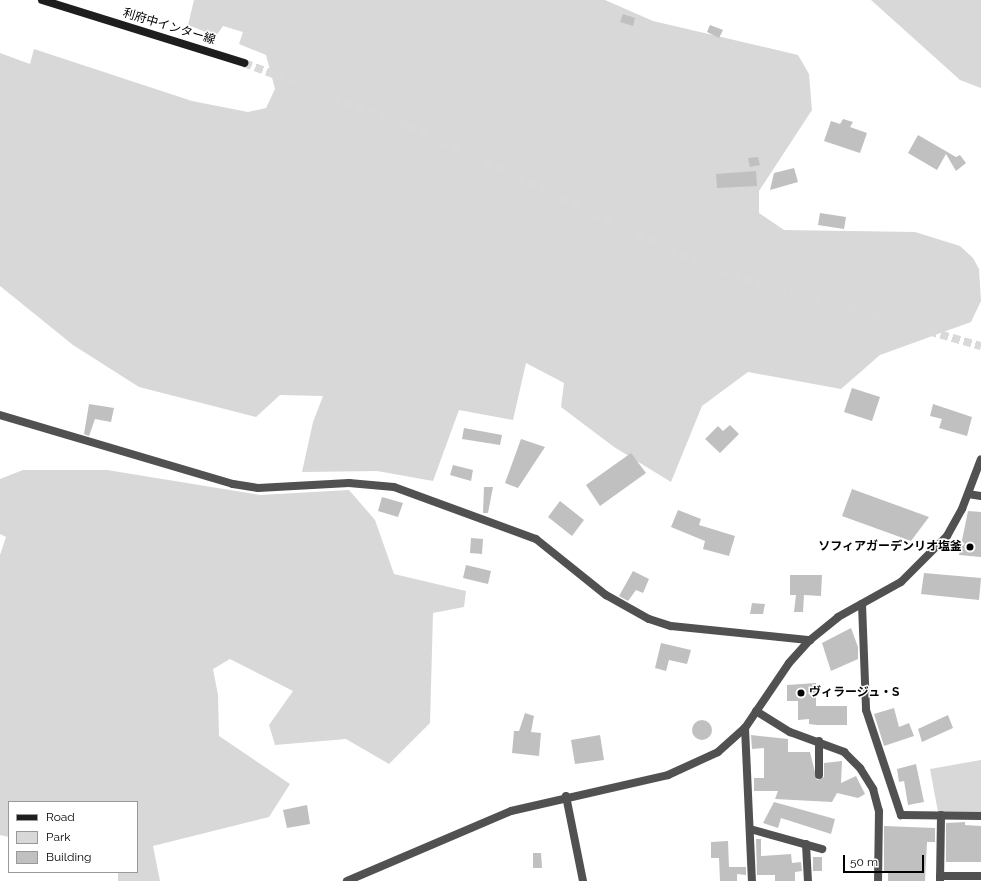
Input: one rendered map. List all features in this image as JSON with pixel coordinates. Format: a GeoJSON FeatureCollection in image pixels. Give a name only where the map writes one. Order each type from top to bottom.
{"type":"FeatureCollection","features":[{"type":"Feature","properties":{"kind":"main road","name":"利府中インター線"},"geometry":{"type":"LineString","coordinates":[[42,0],[244,63]]}},
{"type":"Feature","properties":{"kind":"street"},"geometry":{"type":"LineString","coordinates":[[0,415],[246,486],[288,488],[349,482],[394,487],[536,538],[606,595],[649,619],[670,626],[810,640]]}},
{"type":"Feature","properties":{"kind":"street"},"geometry":{"type":"LineString","coordinates":[[346,881],[483,820],[566,796],[690,767],[718,752],[744,728],[789,663],[810,640],[838,617],[902,582],[942,540],[968,494],[981,459]]}},
{"type":"Feature","properties":{"kind":"street"},"geometry":{"type":"LineString","coordinates":[[968,494],[981,496]]}},
{"type":"Feature","properties":{"kind":"street"},"geometry":{"type":"LineString","coordinates":[[862,604],[866,710],[901,815],[981,816]]}},
{"type":"Feature","properties":{"kind":"street"},"geometry":{"type":"LineString","coordinates":[[756,711],[790,732],[819,741],[844,752],[873,789],[879,811],[878,881]]}},
{"type":"Feature","properties":{"kind":"street"},"geometry":{"type":"LineString","coordinates":[[744,728],[752,881]]}},
{"type":"Feature","properties":{"kind":"street"},"geometry":{"type":"LineString","coordinates":[[818,775],[819,741]]}},
{"type":"Feature","properties":{"kind":"street"},"geometry":{"type":"LineString","coordinates":[[566,796],[583,881]]}},
{"type":"Feature","properties":{"kind":"street"},"geometry":{"type":"LineString","coordinates":[[941,816],[940,878],[981,876]]}},
{"type":"Feature","properties":{"kind":"street"},"geometry":{"type":"LineString","coordinates":[[750,829],[822,848]]}},
{"type":"Feature","properties":{"kind":"street"},"geometry":{"type":"LineString","coordinates":[[806,844],[808,881]]}},
{"type":"Feature","properties":{"kind":"green space"},"geometry":{"type":"Polygon","coordinates":[[[194,0],[605,0],[653,21],[798,55],[809,74],[812,110],[759,191],[759,213],[784,230],[915,232],[960,246],[973,258],[979,269],[981,301],[971,322],[880,355],[841,389],[748,372],[702,406],[671,482],[614,447],[561,407],[564,383],[526,363],[513,420],[459,410],[433,481],[377,471],[302,472],[313,422],[323,396],[280,395],[256,417],[139,387],[73,345],[0,286],[0,53],[30,64],[34,49],[192,101],[248,112],[266,108],[275,89],[266,55],[239,44],[243,32],[223,26],[216,36],[188,25],[194,0]]]}},
{"type":"Feature","properties":{"kind":"green space"},"geometry":{"type":"Polygon","coordinates":[[[871,0],[981,0],[981,88],[960,80],[871,0]]]}},
{"type":"Feature","properties":{"kind":"green space"},"geometry":{"type":"Polygon","coordinates":[[[23,470],[107,470],[260,495],[349,490],[375,520],[394,574],[466,591],[464,607],[433,613],[430,723],[389,764],[346,739],[275,745],[269,725],[293,691],[230,659],[213,669],[218,695],[219,736],[290,784],[269,817],[153,846],[160,881],[118,881],[118,873],[138,873],[138,801],[8,801],[8,837],[0,835],[0,555],[6,537],[0,534],[0,479],[23,470]]]}},
{"type":"Feature","properties":{"kind":"green space"},"geometry":{"type":"Polygon","coordinates":[[[981,760],[981,812],[938,812],[930,769],[981,760]]]}},
{"type":"Feature","properties":{"kind":"building"},"geometry":{"type":"Polygon","coordinates":[[[623,14],[635,18],[633,26],[620,22],[623,14]]]}},
{"type":"Feature","properties":{"kind":"building"},"geometry":{"type":"Polygon","coordinates":[[[710,25],[723,30],[719,38],[707,32],[710,25]]]}},
{"type":"Feature","properties":{"kind":"building"},"geometry":{"type":"Polygon","coordinates":[[[843,119],[853,122],[850,127],[867,133],[860,153],[824,141],[831,121],[840,124],[843,119]]]}},
{"type":"Feature","properties":{"kind":"building"},"geometry":{"type":"Polygon","coordinates":[[[918,135],[956,157],[960,155],[966,163],[956,171],[946,154],[937,170],[908,153],[918,135]]]}},
{"type":"Feature","properties":{"kind":"building"},"geometry":{"type":"Polygon","coordinates":[[[758,157],[760,165],[750,167],[748,158],[758,157]]]}},
{"type":"Feature","properties":{"kind":"building"},"geometry":{"type":"Polygon","coordinates":[[[794,168],[798,182],[770,190],[774,173],[794,168]]]}},
{"type":"Feature","properties":{"kind":"building"},"geometry":{"type":"Polygon","coordinates":[[[756,171],[757,186],[717,188],[716,174],[756,171]]]}},
{"type":"Feature","properties":{"kind":"building"},"geometry":{"type":"Polygon","coordinates":[[[820,213],[846,217],[844,229],[818,225],[820,213]]]}},
{"type":"Feature","properties":{"kind":"building"},"geometry":{"type":"Polygon","coordinates":[[[852,388],[880,397],[872,421],[844,412],[852,388]]]}},
{"type":"Feature","properties":{"kind":"building"},"geometry":{"type":"Polygon","coordinates":[[[89,404],[114,408],[111,422],[95,419],[89,436],[84,434],[89,404]]]}},
{"type":"Feature","properties":{"kind":"building"},"geometry":{"type":"Polygon","coordinates":[[[933,404],[972,417],[967,436],[939,428],[942,419],[930,416],[933,404]]]}},
{"type":"Feature","properties":{"kind":"building"},"geometry":{"type":"Polygon","coordinates":[[[730,425],[739,434],[720,453],[705,439],[718,426],[723,431],[730,425]]]}},
{"type":"Feature","properties":{"kind":"building"},"geometry":{"type":"Polygon","coordinates":[[[464,428],[502,435],[500,445],[462,439],[464,428]]]}},
{"type":"Feature","properties":{"kind":"building"},"geometry":{"type":"Polygon","coordinates":[[[521,439],[545,447],[518,488],[505,483],[521,439]]]}},
{"type":"Feature","properties":{"kind":"building"},"geometry":{"type":"Polygon","coordinates":[[[631,453],[646,473],[600,506],[586,485],[631,453]]]}},
{"type":"Feature","properties":{"kind":"building"},"geometry":{"type":"Polygon","coordinates":[[[453,465],[473,470],[471,481],[450,475],[453,465]]]}},
{"type":"Feature","properties":{"kind":"building"},"geometry":{"type":"Polygon","coordinates":[[[484,487],[493,487],[488,513],[483,513],[484,487]]]}},
{"type":"Feature","properties":{"kind":"building"},"geometry":{"type":"Polygon","coordinates":[[[852,489],[929,517],[911,541],[842,516],[852,489]]]}},
{"type":"Feature","properties":{"kind":"building"},"geometry":{"type":"Polygon","coordinates":[[[382,497],[403,503],[398,517],[378,511],[382,497]]]}},
{"type":"Feature","properties":{"kind":"building"},"geometry":{"type":"Polygon","coordinates":[[[560,501],[584,520],[572,536],[548,517],[560,501]]]}},
{"type":"Feature","properties":{"kind":"building"},"geometry":{"type":"Polygon","coordinates":[[[678,510],[701,519],[699,525],[735,536],[729,556],[703,549],[705,541],[671,527],[678,510]]]}},
{"type":"Feature","properties":{"kind":"building"},"geometry":{"type":"Polygon","coordinates":[[[968,511],[981,512],[981,557],[959,555],[968,511]]]}},
{"type":"Feature","properties":{"kind":"building"},"geometry":{"type":"Polygon","coordinates":[[[471,538],[483,539],[482,554],[470,553],[471,538]]]}},
{"type":"Feature","properties":{"kind":"building"},"geometry":{"type":"Polygon","coordinates":[[[466,565],[491,571],[488,584],[463,578],[466,565]]]}},
{"type":"Feature","properties":{"kind":"building"},"geometry":{"type":"Polygon","coordinates":[[[633,571],[649,579],[643,593],[636,590],[628,601],[619,596],[633,571]]]}},
{"type":"Feature","properties":{"kind":"building"},"geometry":{"type":"Polygon","coordinates":[[[924,573],[981,578],[979,600],[921,594],[924,573]]]}},
{"type":"Feature","properties":{"kind":"building"},"geometry":{"type":"Polygon","coordinates":[[[790,575],[822,575],[821,596],[804,595],[803,612],[794,612],[796,595],[790,595],[790,575]]]}},
{"type":"Feature","properties":{"kind":"building"},"geometry":{"type":"Polygon","coordinates":[[[752,603],[765,604],[763,614],[750,614],[752,603]]]}},
{"type":"Feature","properties":{"kind":"building"},"geometry":{"type":"Polygon","coordinates":[[[851,628],[858,647],[858,659],[831,671],[822,643],[851,628]]]}},
{"type":"Feature","properties":{"kind":"building"},"geometry":{"type":"Polygon","coordinates":[[[661,643],[691,650],[687,664],[669,660],[666,671],[655,668],[661,643]]]}},
{"type":"Feature","properties":{"kind":"building"},"geometry":{"type":"Polygon","coordinates":[[[816,683],[816,706],[847,706],[847,725],[817,725],[809,724],[809,719],[798,720],[798,701],[787,701],[787,685],[816,683]]]}},
{"type":"Feature","properties":{"kind":"building"},"geometry":{"type":"Polygon","coordinates":[[[894,708],[899,727],[909,723],[914,736],[884,746],[874,714],[894,708]]]}},
{"type":"Feature","properties":{"kind":"building"},"geometry":{"type":"Polygon","coordinates":[[[525,713],[534,716],[531,732],[541,733],[539,756],[512,753],[514,731],[519,731],[525,713]]]}},
{"type":"Feature","properties":{"kind":"building"},"geometry":{"type":"Polygon","coordinates":[[[948,715],[953,728],[922,742],[918,729],[948,715]]]}},
{"type":"Feature","properties":{"kind":"building"},"geometry":{"type":"Polygon","coordinates":[[[702,720],[709,723],[712,730],[709,737],[702,740],[695,737],[692,730],[695,723],[702,720]]]}},
{"type":"Feature","properties":{"kind":"building"},"geometry":{"type":"Polygon","coordinates":[[[600,735],[604,760],[575,764],[571,740],[600,735]]]}},
{"type":"Feature","properties":{"kind":"building"},"geometry":{"type":"Polygon","coordinates":[[[751,735],[788,739],[788,752],[810,752],[817,780],[824,777],[824,763],[842,761],[841,783],[856,776],[865,794],[858,798],[837,793],[832,802],[775,799],[778,791],[754,791],[754,778],[764,778],[764,748],[752,749],[751,735]]]}},
{"type":"Feature","properties":{"kind":"building"},"geometry":{"type":"Polygon","coordinates":[[[916,764],[924,802],[908,805],[904,781],[899,782],[897,769],[916,764]]]}},
{"type":"Feature","properties":{"kind":"building"},"geometry":{"type":"Polygon","coordinates":[[[774,802],[835,819],[831,834],[781,818],[778,828],[763,823],[774,802]]]}},
{"type":"Feature","properties":{"kind":"building"},"geometry":{"type":"Polygon","coordinates":[[[307,805],[310,824],[287,828],[283,810],[307,805]]]}},
{"type":"Feature","properties":{"kind":"building"},"geometry":{"type":"Polygon","coordinates":[[[965,822],[965,825],[981,826],[981,862],[946,862],[946,823],[965,822]]]}},
{"type":"Feature","properties":{"kind":"building"},"geometry":{"type":"Polygon","coordinates":[[[884,826],[935,828],[935,842],[927,842],[925,881],[888,881],[888,872],[884,872],[884,826]]]}},
{"type":"Feature","properties":{"kind":"building"},"geometry":{"type":"Polygon","coordinates":[[[756,839],[761,839],[761,856],[791,854],[792,863],[801,862],[802,871],[795,872],[795,881],[775,881],[775,875],[757,875],[756,839]]]}},
{"type":"Feature","properties":{"kind":"building"},"geometry":{"type":"Polygon","coordinates":[[[728,841],[729,867],[746,867],[746,875],[737,874],[737,881],[720,881],[719,858],[711,858],[711,842],[728,841]]]}},
{"type":"Feature","properties":{"kind":"building"},"geometry":{"type":"Polygon","coordinates":[[[533,853],[541,853],[542,868],[533,868],[533,853]]]}},
{"type":"Feature","properties":{"kind":"building"},"geometry":{"type":"Polygon","coordinates":[[[813,857],[822,857],[822,871],[813,871],[813,857]]]}},
{"type":"Feature","properties":{"kind":"tunnel"},"geometry":{"type":"LineString","coordinates":[[244,63],[409,126],[710,268],[981,346]]}},
{"type":"Feature","properties":{"kind":"place","name":"ソフィアガーデンリオ塩釜"},"geometry":{"type":"Point","coordinates":[970,547]}},
{"type":"Feature","properties":{"kind":"place","name":"ヴィラージュ・S"},"geometry":{"type":"Point","coordinates":[801,693]}}]}
